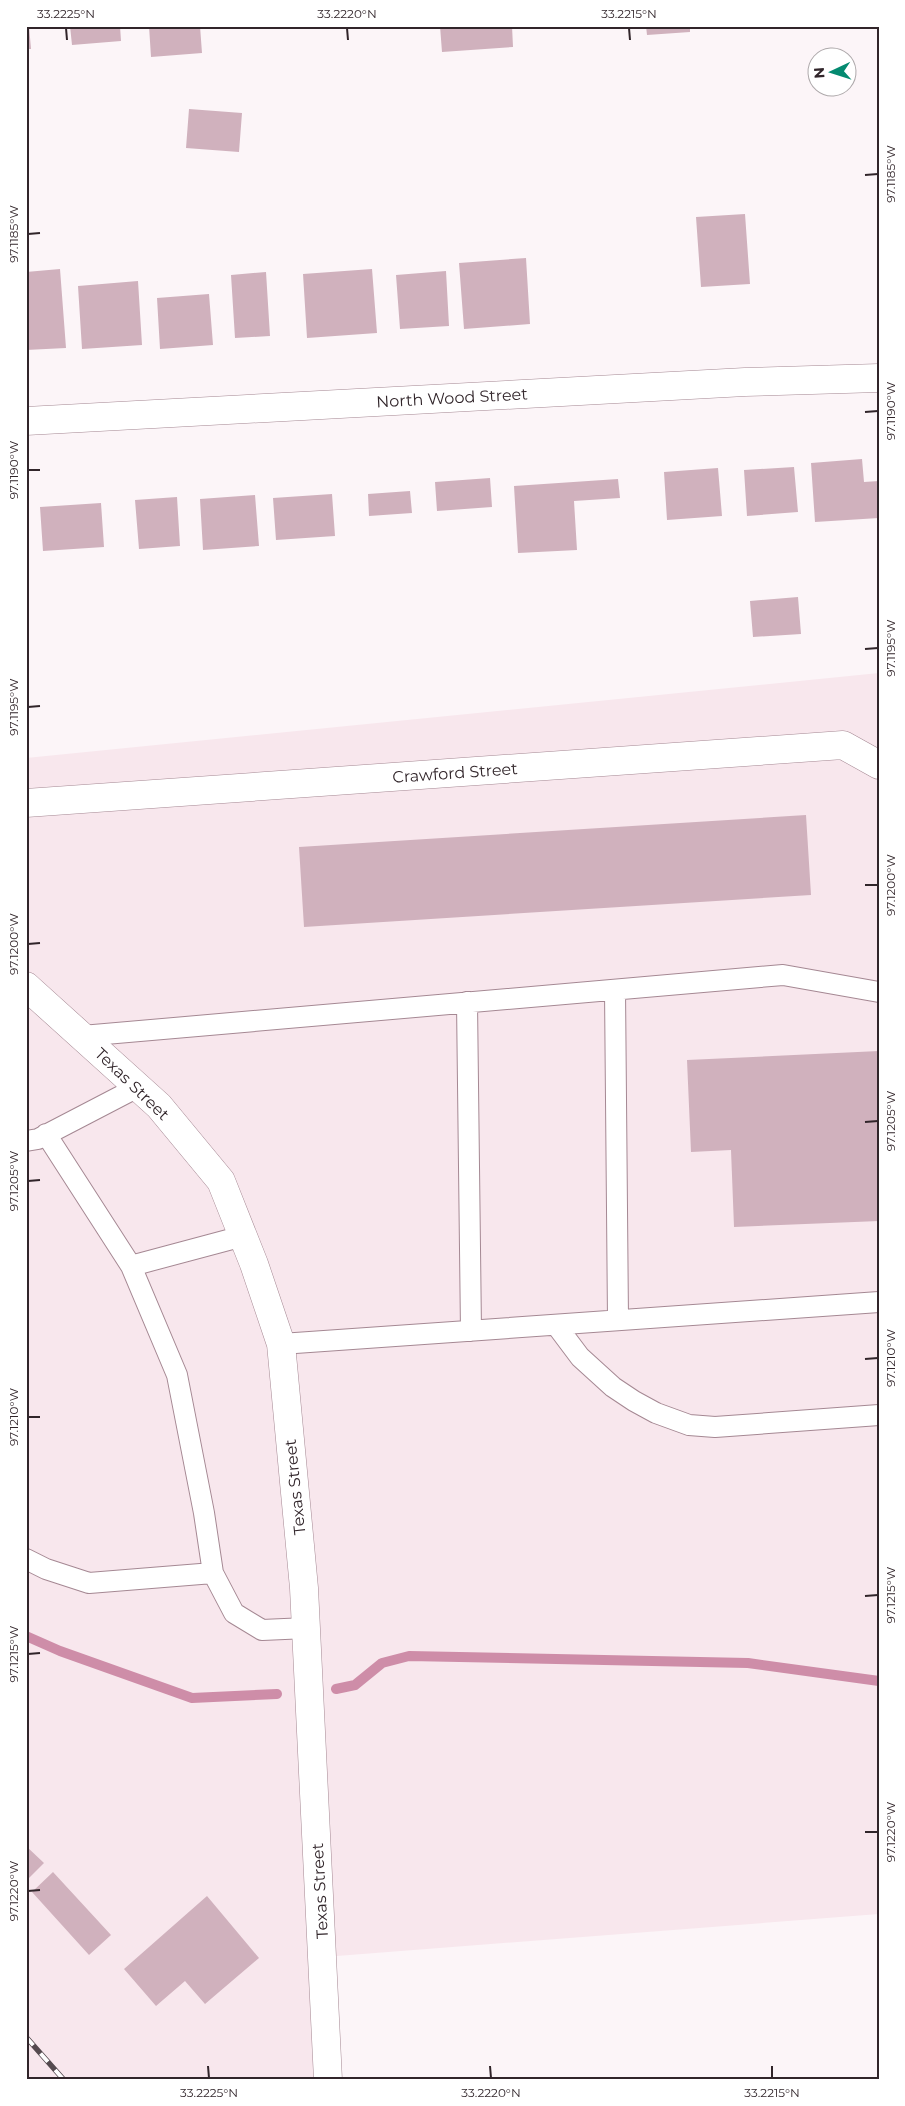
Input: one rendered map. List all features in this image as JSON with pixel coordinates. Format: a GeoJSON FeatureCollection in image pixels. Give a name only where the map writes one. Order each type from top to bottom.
{"type":"FeatureCollection","features":[{"type":"Feature","properties":{"kind":"street","name":"North Wood Street"},"geometry":{"type":"LineString","coordinates":[[26,421],[715,384],[879,378]]}},
{"type":"Feature","properties":{"kind":"street","name":"Crawford Street"},"geometry":{"type":"LineString","coordinates":[[26,803],[843,745],[879,765]]}},
{"type":"Feature","properties":{"kind":"street","name":"Texas Street"},"geometry":{"type":"LineString","coordinates":[[26,986],[159,1106],[221,1181],[243,1236],[281,1344],[307,1628],[328,2080]]}},
{"type":"Feature","properties":{"kind":"lane"},"geometry":{"type":"LineString","coordinates":[[82,1036],[783,975],[879,992]]}},
{"type":"Feature","properties":{"kind":"lane"},"geometry":{"type":"LineString","coordinates":[[615,990],[618,1320]]}},
{"type":"Feature","properties":{"kind":"lane"},"geometry":{"type":"LineString","coordinates":[[467,1002],[471,1331]]}},
{"type":"Feature","properties":{"kind":"lane"},"geometry":{"type":"LineString","coordinates":[[26,1141],[38,1139],[138,1087]]}},
{"type":"Feature","properties":{"kind":"lane"},"geometry":{"type":"LineString","coordinates":[[46,1134],[132,1266],[177,1375],[204,1513],[213,1573],[234,1613],[262,1630],[307,1628]]}},
{"type":"Feature","properties":{"kind":"lane"},"geometry":{"type":"LineString","coordinates":[[132,1266],[243,1236]]}},
{"type":"Feature","properties":{"kind":"lane"},"geometry":{"type":"LineString","coordinates":[[281,1344],[879,1302]]}},
{"type":"Feature","properties":{"kind":"lane"},"geometry":{"type":"LineString","coordinates":[[556,1325],[580,1357],[612,1386],[656,1413],[689,1425],[715,1427],[879,1415]]}},
{"type":"Feature","properties":{"kind":"lane"},"geometry":{"type":"LineString","coordinates":[[26,1559],[46,1569],[89,1583],[213,1573]]}},
{"type":"Feature","properties":{"kind":"shaded area"},"geometry":{"type":"Polygon","coordinates":[[[879,673],[879,1914],[324,1957],[328,2080],[26,2080],[26,758],[879,673]]]}},
{"type":"Feature","properties":{"kind":"building"},"geometry":{"type":"Polygon","coordinates":[[[26,26],[29,26],[31,49],[26,49],[26,26]]]}},
{"type":"Feature","properties":{"kind":"building"},"geometry":{"type":"Polygon","coordinates":[[[70,26],[120,26],[121,41],[72,45],[70,26]]]}},
{"type":"Feature","properties":{"kind":"building"},"geometry":{"type":"Polygon","coordinates":[[[149,26],[200,26],[202,53],[151,57],[149,26]]]}},
{"type":"Feature","properties":{"kind":"building"},"geometry":{"type":"Polygon","coordinates":[[[440,26],[512,26],[513,47],[442,52],[440,26]]]}},
{"type":"Feature","properties":{"kind":"building"},"geometry":{"type":"Polygon","coordinates":[[[646,26],[690,26],[690,32],[647,35],[646,26]]]}},
{"type":"Feature","properties":{"kind":"building"},"geometry":{"type":"Polygon","coordinates":[[[189,109],[242,113],[239,152],[186,148],[189,109]]]}},
{"type":"Feature","properties":{"kind":"building"},"geometry":{"type":"Polygon","coordinates":[[[745,214],[750,284],[701,287],[696,217],[745,214]]]}},
{"type":"Feature","properties":{"kind":"building"},"geometry":{"type":"Polygon","coordinates":[[[526,258],[530,324],[464,329],[459,263],[526,258]]]}},
{"type":"Feature","properties":{"kind":"building"},"geometry":{"type":"Polygon","coordinates":[[[60,269],[66,348],[26,350],[26,272],[60,269]]]}},
{"type":"Feature","properties":{"kind":"building"},"geometry":{"type":"Polygon","coordinates":[[[372,269],[377,333],[307,338],[303,274],[372,269]]]}},
{"type":"Feature","properties":{"kind":"building"},"geometry":{"type":"Polygon","coordinates":[[[446,271],[449,326],[400,329],[396,275],[446,271]]]}},
{"type":"Feature","properties":{"kind":"building"},"geometry":{"type":"Polygon","coordinates":[[[266,272],[270,336],[235,338],[231,275],[266,272]]]}},
{"type":"Feature","properties":{"kind":"building"},"geometry":{"type":"Polygon","coordinates":[[[138,281],[142,345],[82,349],[78,286],[138,281]]]}},
{"type":"Feature","properties":{"kind":"building"},"geometry":{"type":"Polygon","coordinates":[[[209,294],[213,345],[160,349],[157,298],[209,294]]]}},
{"type":"Feature","properties":{"kind":"building"},"geometry":{"type":"Polygon","coordinates":[[[862,459],[864,482],[879,481],[879,518],[815,522],[811,463],[862,459]]]}},
{"type":"Feature","properties":{"kind":"building"},"geometry":{"type":"Polygon","coordinates":[[[794,467],[798,512],[747,516],[744,470],[794,467]]]}},
{"type":"Feature","properties":{"kind":"building"},"geometry":{"type":"Polygon","coordinates":[[[718,468],[722,516],[667,520],[664,472],[718,468]]]}},
{"type":"Feature","properties":{"kind":"building"},"geometry":{"type":"Polygon","coordinates":[[[490,478],[492,507],[437,511],[435,482],[490,478]]]}},
{"type":"Feature","properties":{"kind":"building"},"geometry":{"type":"Polygon","coordinates":[[[618,479],[620,498],[574,501],[577,550],[518,553],[514,486],[618,479]]]}},
{"type":"Feature","properties":{"kind":"building"},"geometry":{"type":"Polygon","coordinates":[[[410,491],[412,513],[369,516],[368,494],[410,491]]]}},
{"type":"Feature","properties":{"kind":"building"},"geometry":{"type":"Polygon","coordinates":[[[332,494],[335,536],[276,540],[273,498],[332,494]]]}},
{"type":"Feature","properties":{"kind":"building"},"geometry":{"type":"Polygon","coordinates":[[[255,495],[259,546],[203,550],[200,499],[255,495]]]}},
{"type":"Feature","properties":{"kind":"building"},"geometry":{"type":"Polygon","coordinates":[[[177,497],[180,546],[139,549],[135,500],[177,497]]]}},
{"type":"Feature","properties":{"kind":"building"},"geometry":{"type":"Polygon","coordinates":[[[101,503],[104,547],[43,551],[40,507],[101,503]]]}},
{"type":"Feature","properties":{"kind":"building"},"geometry":{"type":"Polygon","coordinates":[[[798,597],[801,634],[753,637],[750,601],[798,597]]]}},
{"type":"Feature","properties":{"kind":"building"},"geometry":{"type":"Polygon","coordinates":[[[806,815],[811,895],[304,927],[299,847],[806,815]]]}},
{"type":"Feature","properties":{"kind":"building"},"geometry":{"type":"Polygon","coordinates":[[[879,1051],[879,1221],[734,1227],[731,1150],[691,1152],[687,1060],[879,1051]]]}},
{"type":"Feature","properties":{"kind":"building"},"geometry":{"type":"Polygon","coordinates":[[[26,1846],[44,1863],[26,1881],[26,1846]]]}},
{"type":"Feature","properties":{"kind":"building"},"geometry":{"type":"Polygon","coordinates":[[[53,1872],[111,1935],[89,1955],[32,1892],[53,1872]]]}},
{"type":"Feature","properties":{"kind":"building"},"geometry":{"type":"Polygon","coordinates":[[[207,1896],[259,1958],[205,2004],[185,1981],[156,2006],[124,1969],[207,1896]]]}},
{"type":"Feature","properties":{"kind":"waterway"},"geometry":{"type":"LineString","coordinates":[[26,1636],[60,1651],[192,1698],[277,1694]]}},
{"type":"Feature","properties":{"kind":"waterway"},"geometry":{"type":"LineString","coordinates":[[336,1689],[355,1685],[382,1663],[409,1656],[748,1663],[879,1681]]}},
{"type":"Feature","properties":{"kind":"railway"},"geometry":{"type":"LineString","coordinates":[[26,2037],[64,2080]]}}]}
